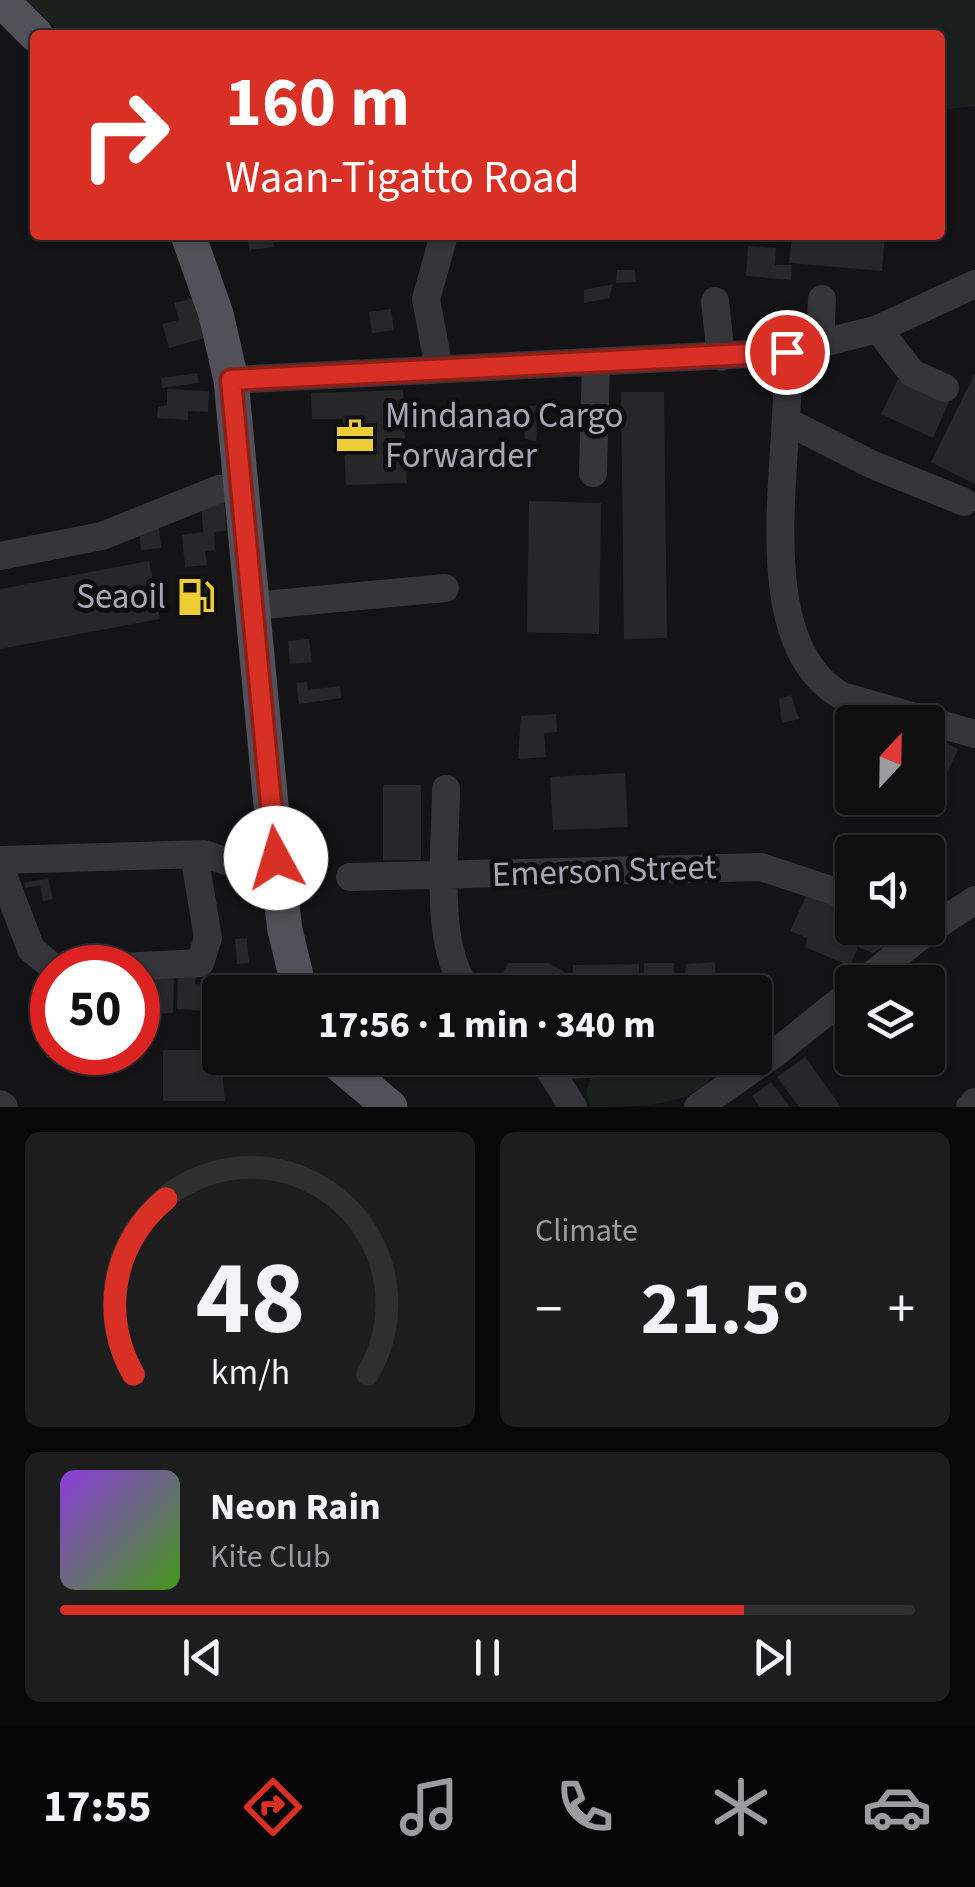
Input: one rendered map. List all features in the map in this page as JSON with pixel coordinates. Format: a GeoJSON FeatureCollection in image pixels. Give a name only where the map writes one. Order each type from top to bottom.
{"type":"FeatureCollection","features":[{"type":"Feature","properties":{"kind":"main road"},"geometry":{"type":"LineString","coordinates":[[1,0],[31,30]]}},
{"type":"Feature","properties":{"kind":"main road"},"geometry":{"type":"LineString","coordinates":[[190,240],[216,314],[231,380],[275,849],[284,930],[296,975]]}},
{"type":"Feature","properties":{"kind":"main road"},"geometry":{"type":"LineString","coordinates":[[352,1075],[390,1107]]}},
{"type":"Feature","properties":{"kind":"street"},"geometry":{"type":"LineString","coordinates":[[439,369],[426,299],[443,240]]}},
{"type":"Feature","properties":{"kind":"street"},"geometry":{"type":"LineString","coordinates":[[231,380],[787,352],[878,329],[975,284]]}},
{"type":"Feature","properties":{"kind":"street"},"geometry":{"type":"LineString","coordinates":[[820,345],[822,299]]}},
{"type":"Feature","properties":{"kind":"street"},"geometry":{"type":"LineString","coordinates":[[715,301],[722,357]]}},
{"type":"Feature","properties":{"kind":"street"},"geometry":{"type":"LineString","coordinates":[[878,329],[912,373],[945,388]]}},
{"type":"Feature","properties":{"kind":"street"},"geometry":{"type":"LineString","coordinates":[[787,352],[780,561],[790,617],[814,674],[842,696],[975,734]]}},
{"type":"Feature","properties":{"kind":"street"},"geometry":{"type":"LineString","coordinates":[[592,473],[596,362]]}},
{"type":"Feature","properties":{"kind":"street"},"geometry":{"type":"LineString","coordinates":[[786,420],[870,464],[964,502]]}},
{"type":"Feature","properties":{"kind":"street"},"geometry":{"type":"LineString","coordinates":[[0,556],[102,536],[219,488],[240,488]]}},
{"type":"Feature","properties":{"kind":"street"},"geometry":{"type":"LineString","coordinates":[[253,606],[445,588]]}},
{"type":"Feature","properties":{"kind":"street"},"geometry":{"type":"LineString","coordinates":[[446,789],[449,950],[456,975]]}},
{"type":"Feature","properties":{"kind":"street"},"geometry":{"type":"LineString","coordinates":[[30,947],[0,863],[199,854],[226,861],[275,849]]}},
{"type":"Feature","properties":{"kind":"street"},"geometry":{"type":"LineString","coordinates":[[160,965],[200,963],[207,952],[199,854]]}},
{"type":"Feature","properties":{"kind":"street","name":"Emerson Street"},"geometry":{"type":"LineString","coordinates":[[350,877],[761,867],[835,892]]}},
{"type":"Feature","properties":{"kind":"street"},"geometry":{"type":"LineString","coordinates":[[945,916],[975,900]]}},
{"type":"Feature","properties":{"kind":"street"},"geometry":{"type":"LineString","coordinates":[[880,965],[901,945]]}},
{"type":"Feature","properties":{"kind":"street"},"geometry":{"type":"LineString","coordinates":[[772,1048],[835,1003]]}},
{"type":"Feature","properties":{"kind":"street"},"geometry":{"type":"LineString","coordinates":[[555,1075],[573,1107]]}},
{"type":"Feature","properties":{"kind":"street"},"geometry":{"type":"LineString","coordinates":[[698,1107],[738,1075]]}},
{"type":"Feature","properties":{"kind":"shaded area"},"geometry":{"type":"Polygon","coordinates":[[[26,0],[975,0],[975,106],[945,109],[945,30],[58,30],[26,0]]]}},
{"type":"Feature","properties":{"kind":"shaded area"},"geometry":{"type":"Polygon","coordinates":[[[592,1075],[713,1075],[694,1092],[663,1103],[591,1107],[586,1091],[592,1075]]]}},
{"type":"Feature","properties":{"kind":"building"},"geometry":{"type":"Polygon","coordinates":[[[248,240],[273,240],[274,247],[249,250],[248,240]]]}},
{"type":"Feature","properties":{"kind":"building"},"geometry":{"type":"Polygon","coordinates":[[[791,240],[885,240],[882,271],[789,263],[791,240]]]}},
{"type":"Feature","properties":{"kind":"building"},"geometry":{"type":"Polygon","coordinates":[[[748,246],[776,248],[775,265],[792,265],[791,280],[746,276],[748,246]]]}},
{"type":"Feature","properties":{"kind":"building"},"geometry":{"type":"Polygon","coordinates":[[[617,270],[635,270],[636,282],[616,283],[617,270]]]}},
{"type":"Feature","properties":{"kind":"building"},"geometry":{"type":"Polygon","coordinates":[[[613,284],[609,298],[584,303],[584,290],[613,284]]]}},
{"type":"Feature","properties":{"kind":"building"},"geometry":{"type":"Polygon","coordinates":[[[193,298],[208,337],[169,348],[162,324],[179,320],[174,303],[193,298]]]}},
{"type":"Feature","properties":{"kind":"building"},"geometry":{"type":"Polygon","coordinates":[[[391,309],[394,330],[372,333],[369,312],[391,309]]]}},
{"type":"Feature","properties":{"kind":"building"},"geometry":{"type":"Polygon","coordinates":[[[791,316],[792,335],[780,336],[778,317],[791,316]]]}},
{"type":"Feature","properties":{"kind":"building"},"geometry":{"type":"Polygon","coordinates":[[[197,373],[199,383],[162,388],[161,378],[197,373]]]}},
{"type":"Feature","properties":{"kind":"building"},"geometry":{"type":"Polygon","coordinates":[[[975,373],[975,484],[931,462],[975,373]]]}},
{"type":"Feature","properties":{"kind":"building"},"geometry":{"type":"Polygon","coordinates":[[[898,379],[949,402],[933,438],[881,414],[898,379]]]}},
{"type":"Feature","properties":{"kind":"building"},"geometry":{"type":"Polygon","coordinates":[[[167,389],[209,391],[208,412],[188,411],[188,420],[157,418],[158,407],[167,405],[167,389]]]}},
{"type":"Feature","properties":{"kind":"building"},"geometry":{"type":"Polygon","coordinates":[[[403,390],[407,483],[346,485],[343,419],[312,419],[311,393],[403,390]]]}},
{"type":"Feature","properties":{"kind":"building"},"geometry":{"type":"Polygon","coordinates":[[[621,392],[664,392],[667,638],[624,639],[621,392]]]}},
{"type":"Feature","properties":{"kind":"building"},"geometry":{"type":"Polygon","coordinates":[[[538,405],[536,441],[525,439],[524,407],[538,405]]]}},
{"type":"Feature","properties":{"kind":"building"},"geometry":{"type":"Polygon","coordinates":[[[224,499],[226,531],[214,532],[215,550],[205,551],[207,565],[185,567],[182,535],[203,532],[201,500],[224,499]]]}},
{"type":"Feature","properties":{"kind":"building"},"geometry":{"type":"Polygon","coordinates":[[[529,501],[601,503],[599,634],[527,632],[529,501]]]}},
{"type":"Feature","properties":{"kind":"building"},"geometry":{"type":"Polygon","coordinates":[[[159,528],[161,548],[141,550],[139,530],[159,528]]]}},
{"type":"Feature","properties":{"kind":"building"},"geometry":{"type":"Polygon","coordinates":[[[149,561],[160,619],[0,649],[0,589],[149,561]]]}},
{"type":"Feature","properties":{"kind":"building"},"geometry":{"type":"Polygon","coordinates":[[[208,586],[212,607],[192,610],[188,590],[208,586]]]}},
{"type":"Feature","properties":{"kind":"building"},"geometry":{"type":"Polygon","coordinates":[[[309,639],[312,662],[290,664],[288,641],[309,639]]]}},
{"type":"Feature","properties":{"kind":"building"},"geometry":{"type":"Polygon","coordinates":[[[307,682],[308,690],[340,686],[341,698],[299,704],[296,683],[307,682]]]}},
{"type":"Feature","properties":{"kind":"building"},"geometry":{"type":"Polygon","coordinates":[[[791,695],[799,719],[782,723],[779,699],[791,695]]]}},
{"type":"Feature","properties":{"kind":"building"},"geometry":{"type":"Polygon","coordinates":[[[556,714],[557,732],[544,733],[546,757],[518,759],[521,716],[556,714]]]}},
{"type":"Feature","properties":{"kind":"building"},"geometry":{"type":"Polygon","coordinates":[[[945,743],[958,749],[945,778],[945,743]]]}},
{"type":"Feature","properties":{"kind":"building"},"geometry":{"type":"Polygon","coordinates":[[[625,773],[628,827],[553,830],[550,777],[625,773]]]}},
{"type":"Feature","properties":{"kind":"building"},"geometry":{"type":"Polygon","coordinates":[[[383,785],[421,785],[421,860],[383,860],[383,785]]]}},
{"type":"Feature","properties":{"kind":"building"},"geometry":{"type":"Polygon","coordinates":[[[48,878],[53,899],[43,901],[40,885],[26,888],[24,883],[48,878]]]}},
{"type":"Feature","properties":{"kind":"building"},"geometry":{"type":"Polygon","coordinates":[[[810,888],[835,899],[835,945],[888,945],[873,953],[858,947],[848,965],[805,947],[807,938],[790,931],[810,888]]]}},
{"type":"Feature","properties":{"kind":"building"},"geometry":{"type":"Polygon","coordinates":[[[247,938],[249,963],[237,964],[235,939],[247,938]]]}},
{"type":"Feature","properties":{"kind":"building"},"geometry":{"type":"Polygon","coordinates":[[[715,962],[715,975],[685,975],[686,964],[715,962]]]}},
{"type":"Feature","properties":{"kind":"building"},"geometry":{"type":"Polygon","coordinates":[[[508,963],[548,963],[565,972],[507,975],[503,972],[508,963]]]}},
{"type":"Feature","properties":{"kind":"building"},"geometry":{"type":"Polygon","coordinates":[[[644,963],[674,963],[674,975],[644,975],[644,963]]]}},
{"type":"Feature","properties":{"kind":"building"},"geometry":{"type":"Polygon","coordinates":[[[639,964],[639,975],[573,975],[573,965],[639,964]]]}},
{"type":"Feature","properties":{"kind":"building"},"geometry":{"type":"Polygon","coordinates":[[[178,973],[196,974],[195,984],[202,984],[202,1011],[177,1009],[178,973]]]}},
{"type":"Feature","properties":{"kind":"building"},"geometry":{"type":"Polygon","coordinates":[[[160,975],[174,975],[173,1013],[160,1013],[160,975]]]}},
{"type":"Feature","properties":{"kind":"building"},"geometry":{"type":"Polygon","coordinates":[[[163,1050],[202,1050],[202,1075],[222,1075],[225,1101],[163,1101],[163,1050]]]}},
{"type":"Feature","properties":{"kind":"building"},"geometry":{"type":"Polygon","coordinates":[[[805,1057],[841,1107],[799,1107],[777,1077],[805,1057]]]}},
{"type":"Feature","properties":{"kind":"building"},"geometry":{"type":"Polygon","coordinates":[[[771,1082],[790,1107],[760,1107],[752,1096],[771,1082]]]}},
{"type":"Feature","properties":{"kind":"place","name":"Mindanao Cargo Forwarder"},"geometry":{"type":"Point","coordinates":[355,436]}},
{"type":"Feature","properties":{"kind":"place","name":"Seaoil"},"geometry":{"type":"Point","coordinates":[196,597]}},
{"type":"Feature","properties":{"kind":"route"},"geometry":{"type":"LineString","coordinates":[[276,858],[231,380],[787,352]]}}]}
